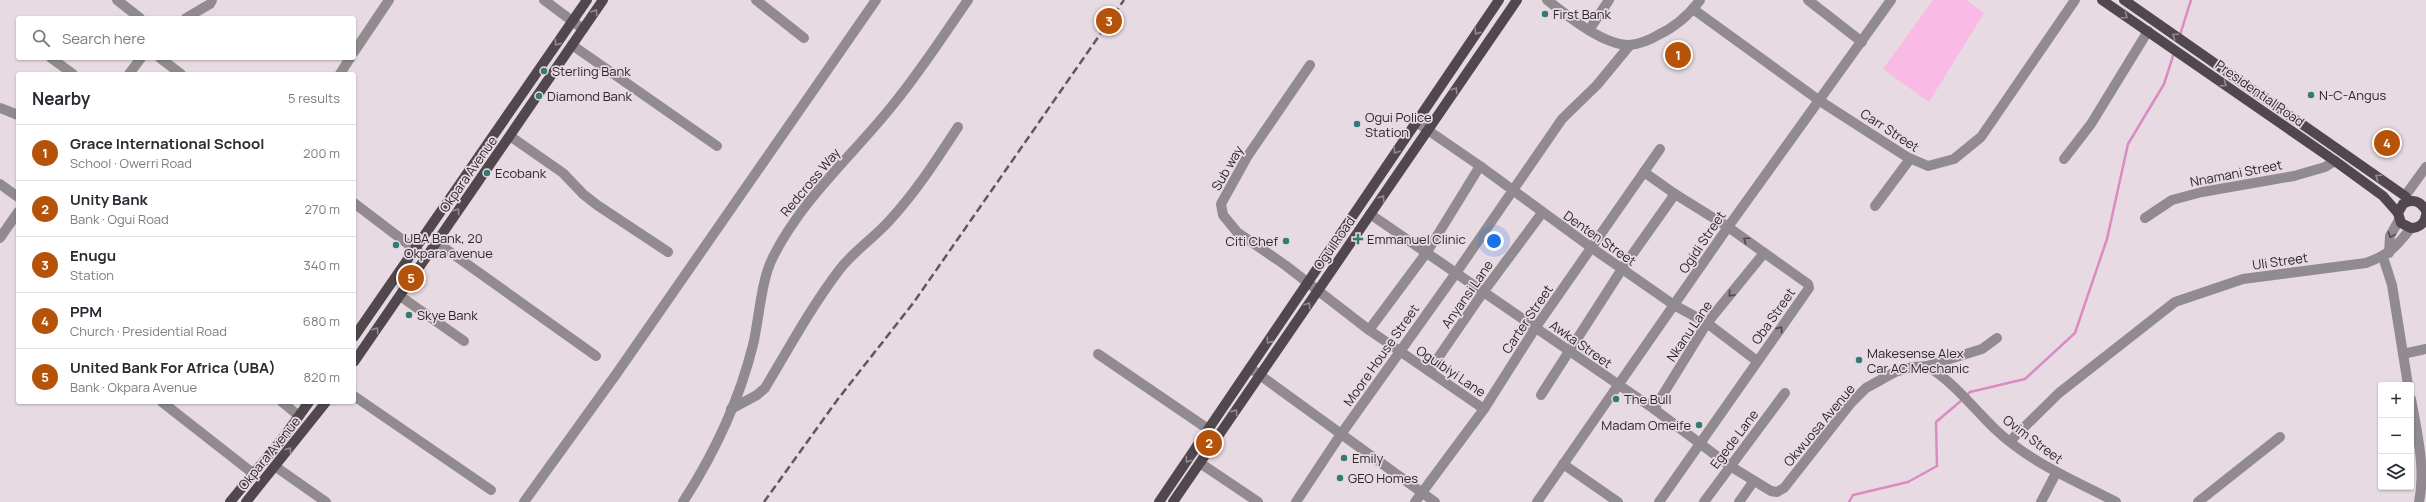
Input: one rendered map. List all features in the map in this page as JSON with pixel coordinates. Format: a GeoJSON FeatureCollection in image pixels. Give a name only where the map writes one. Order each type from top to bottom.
{"type":"FeatureCollection","features":[{"type":"Feature","properties":{"kind":"main road","name":"Okpara Avenue"},"geometry":{"type":"LineString","coordinates":[[356,334],[587,0]]}},
{"type":"Feature","properties":{"kind":"main road","name":"Okpara Avenue"},"geometry":{"type":"LineString","coordinates":[[356,359],[603,0]]}},
{"type":"Feature","properties":{"kind":"main road","name":"Ogui Road"},"geometry":{"type":"LineString","coordinates":[[1159,502],[1499,0]]}},
{"type":"Feature","properties":{"kind":"main road","name":"Ogui Road"},"geometry":{"type":"LineString","coordinates":[[1173,502],[1517,0]]}},
{"type":"Feature","properties":{"kind":"main road","name":"Presidential Road"},"geometry":{"type":"LineString","coordinates":[[2102,0],[2336,161],[2383,196],[2404,226],[2411,228]]}},
{"type":"Feature","properties":{"kind":"main road","name":"Presidential Road"},"geometry":{"type":"LineString","coordinates":[[2124,0],[2407,199],[2420,203],[2426,211]]}},
{"type":"Feature","properties":{"kind":"main road"},"geometry":{"type":"LineString","coordinates":[[2192,62],[2199,52]]}},
{"type":"Feature","properties":{"kind":"main road"},"geometry":{"type":"LineString","coordinates":[[524,90],[535,98]]}},
{"type":"Feature","properties":{"kind":"main road"},"geometry":{"type":"LineString","coordinates":[[2348,171],[2355,162]]}},
{"type":"Feature","properties":{"kind":"main road"},"geometry":{"type":"LineString","coordinates":[[2399,217],[2401,207],[2407,199]]}},
{"type":"Feature","properties":{"kind":"main road"},"geometry":{"type":"LineString","coordinates":[[2411,228],[2425,221]]}},
{"type":"Feature","properties":{"kind":"main road","name":"Okpara Avenue"},"geometry":{"type":"LineString","coordinates":[[230,502],[289,430],[308,404]]}},
{"type":"Feature","properties":{"kind":"main road","name":"Okpara Avenue"},"geometry":{"type":"LineString","coordinates":[[246,502],[276,467],[324,404]]}},
{"type":"Feature","properties":{"kind":"main road"},"geometry":{"type":"LineString","coordinates":[[289,430],[298,439]]}},
{"type":"Feature","properties":{"kind":"street"},"geometry":{"type":"LineString","coordinates":[[117,0],[137,16]]}},
{"type":"Feature","properties":{"kind":"street"},"geometry":{"type":"LineString","coordinates":[[356,49],[389,0]]}},
{"type":"Feature","properties":{"kind":"street"},"geometry":{"type":"LineString","coordinates":[[544,0],[573,20],[583,29]]}},
{"type":"Feature","properties":{"kind":"street"},"geometry":{"type":"LineString","coordinates":[[756,0],[804,38]]}},
{"type":"Feature","properties":{"kind":"street"},"geometry":{"type":"LineString","coordinates":[[524,502],[617,373],[876,0]]}},
{"type":"Feature","properties":{"kind":"street","name":"Redcross Way"},"geometry":{"type":"LineString","coordinates":[[683,502],[718,441],[742,383],[772,259],[782,240],[796,217],[827,179],[893,105],[968,0]]}},
{"type":"Feature","properties":{"kind":"street"},"geometry":{"type":"LineString","coordinates":[[1547,0],[1589,30],[1617,43],[1630,45],[1666,32],[1693,9],[1700,0]]}},
{"type":"Feature","properties":{"kind":"street"},"geometry":{"type":"LineString","coordinates":[[1589,30],[1609,0]]}},
{"type":"Feature","properties":{"kind":"street"},"geometry":{"type":"LineString","coordinates":[[1808,0],[1862,42]]}},
{"type":"Feature","properties":{"kind":"street","name":"Ogidi Street"},"geometry":{"type":"LineString","coordinates":[[1537,502],[1728,227],[1892,0]]}},
{"type":"Feature","properties":{"kind":"street","name":"Carr Street"},"geometry":{"type":"LineString","coordinates":[[1693,9],[1820,101],[1910,159],[1928,166],[1954,159],[1971,147],[1981,137],[2075,0]]}},
{"type":"Feature","properties":{"kind":"street"},"geometry":{"type":"LineString","coordinates":[[189,16],[209,1]]}},
{"type":"Feature","properties":{"kind":"street"},"geometry":{"type":"LineString","coordinates":[[2064,159],[2092,124],[2148,31]]}},
{"type":"Feature","properties":{"kind":"street"},"geometry":{"type":"LineString","coordinates":[[572,45],[717,146]]}},
{"type":"Feature","properties":{"kind":"street"},"geometry":{"type":"LineString","coordinates":[[1511,190],[1562,118],[1597,85],[1630,45]]}},
{"type":"Feature","properties":{"kind":"street"},"geometry":{"type":"LineString","coordinates":[[54,60],[70,72]]}},
{"type":"Feature","properties":{"kind":"street"},"geometry":{"type":"LineString","coordinates":[[130,72],[140,60]]}},
{"type":"Feature","properties":{"kind":"street"},"geometry":{"type":"LineString","coordinates":[[163,60],[178,72]]}},
{"type":"Feature","properties":{"kind":"street"},"geometry":{"type":"LineString","coordinates":[[341,72],[349,60]]}},
{"type":"Feature","properties":{"kind":"street","name":"Sub way"},"geometry":{"type":"LineString","coordinates":[[1308,283],[1237,232],[1226,222],[1221,209],[1221,204],[1247,157],[1310,65]]}},
{"type":"Feature","properties":{"kind":"street"},"geometry":{"type":"LineString","coordinates":[[0,108],[16,114]]}},
{"type":"Feature","properties":{"kind":"street","name":"Denten Street"},"geometry":{"type":"LineString","coordinates":[[1416,122],[1480,166],[1542,214],[1622,268],[1674,306],[1707,323],[1757,361]]}},
{"type":"Feature","properties":{"kind":"street"},"geometry":{"type":"LineString","coordinates":[[731,409],[757,395],[765,388],[808,314],[840,269],[855,251],[891,219],[918,186],[958,127]]}},
{"type":"Feature","properties":{"kind":"street"},"geometry":{"type":"LineString","coordinates":[[510,136],[563,173],[583,194],[597,205],[668,252]]}},
{"type":"Feature","properties":{"kind":"street","name":"Carter Street"},"geometry":{"type":"LineString","coordinates":[[1415,502],[1484,408],[1536,327],[1660,150]]}},
{"type":"Feature","properties":{"kind":"street"},"geometry":{"type":"LineString","coordinates":[[1875,206],[1910,159]]}},
{"type":"Feature","properties":{"kind":"street","name":"Nnamani Street"},"geometry":{"type":"LineString","coordinates":[[2145,218],[2172,200],[2202,192],[2294,176],[2325,167],[2336,161]]}},
{"type":"Feature","properties":{"kind":"street"},"geometry":{"type":"LineString","coordinates":[[1369,330],[1427,252],[1480,166]]}},
{"type":"Feature","properties":{"kind":"street"},"geometry":{"type":"LineString","coordinates":[[2407,199],[2426,167]]}},
{"type":"Feature","properties":{"kind":"street","name":"Oba Street"},"geometry":{"type":"LineString","coordinates":[[1644,172],[1675,194],[1728,227],[1808,284],[1809,288],[1659,502]]}},
{"type":"Feature","properties":{"kind":"street"},"geometry":{"type":"LineString","coordinates":[[0,184],[16,196]]}},
{"type":"Feature","properties":{"kind":"street","name":"Moore House Street"},"geometry":{"type":"LineString","coordinates":[[1296,502],[1342,433],[1456,273],[1511,190]]}},
{"type":"Feature","properties":{"kind":"street"},"geometry":{"type":"LineString","coordinates":[[1541,395],[1622,268],[1675,194]]}},
{"type":"Feature","properties":{"kind":"street"},"geometry":{"type":"LineString","coordinates":[[356,205],[425,257]]}},
{"type":"Feature","properties":{"kind":"street","name":"Awka Street"},"geometry":{"type":"LineString","coordinates":[[1370,214],[1571,350],[1618,386],[1654,409],[1753,482],[1777,492]]}},
{"type":"Feature","properties":{"kind":"street","name":"Anyansi Lane"},"geometry":{"type":"LineString","coordinates":[[1430,371],[1484,291],[1542,214]]}},
{"type":"Feature","properties":{"kind":"street"},"geometry":{"type":"LineString","coordinates":[[0,238],[16,215]]}},
{"type":"Feature","properties":{"kind":"street"},"geometry":{"type":"LineString","coordinates":[[2399,217],[2390,236],[2386,255],[2408,382]]}},
{"type":"Feature","properties":{"kind":"street"},"geometry":{"type":"LineString","coordinates":[[2386,255],[2399,245],[2411,228]]}},
{"type":"Feature","properties":{"kind":"street"},"geometry":{"type":"LineString","coordinates":[[436,242],[596,356]]}},
{"type":"Feature","properties":{"kind":"street","name":"Nkanu Lane"},"geometry":{"type":"LineString","coordinates":[[1654,409],[1707,323],[1764,253]]}},
{"type":"Feature","properties":{"kind":"street","name":"Uli Street"},"geometry":{"type":"LineString","coordinates":[[2010,441],[2059,393],[2175,302],[2243,279],[2366,263],[2386,255]]}},
{"type":"Feature","properties":{"kind":"street","name":"Oguibiyi Lane"},"geometry":{"type":"LineString","coordinates":[[1308,283],[1369,330],[1484,408]]}},
{"type":"Feature","properties":{"kind":"street"},"geometry":{"type":"LineString","coordinates":[[400,296],[464,341]]}},
{"type":"Feature","properties":{"kind":"street","name":"Okwuosa Avenue"},"geometry":{"type":"LineString","coordinates":[[1777,492],[1784,488],[1851,403],[1866,388],[1896,372],[1912,367],[1927,366],[1982,349],[1997,338]]}},
{"type":"Feature","properties":{"kind":"street"},"geometry":{"type":"LineString","coordinates":[[2403,354],[2426,349]]}},
{"type":"Feature","properties":{"kind":"street"},"geometry":{"type":"LineString","coordinates":[[1098,354],[1208,429]]}},
{"type":"Feature","properties":{"kind":"street","name":"Ovim Street"},"geometry":{"type":"LineString","coordinates":[[1927,366],[1944,376],[1970,401],[1996,430],[2010,441],[2056,473],[2116,502]]}},
{"type":"Feature","properties":{"kind":"street"},"geometry":{"type":"LineString","coordinates":[[1250,368],[1342,433],[1435,502]]}},
{"type":"Feature","properties":{"kind":"street","name":"Egede Lane"},"geometry":{"type":"LineString","coordinates":[[1704,502],[1785,392]]}},
{"type":"Feature","properties":{"kind":"street"},"geometry":{"type":"LineString","coordinates":[[356,397],[491,490]]}},
{"type":"Feature","properties":{"kind":"street"},"geometry":{"type":"LineString","coordinates":[[165,404],[254,474]]}},
{"type":"Feature","properties":{"kind":"street"},"geometry":{"type":"LineString","coordinates":[[284,404],[299,416]]}},
{"type":"Feature","properties":{"kind":"street"},"geometry":{"type":"LineString","coordinates":[[2414,412],[2423,453],[2420,501]]}},
{"type":"Feature","properties":{"kind":"street"},"geometry":{"type":"LineString","coordinates":[[2198,502],[2280,437]]}},
{"type":"Feature","properties":{"kind":"street"},"geometry":{"type":"LineString","coordinates":[[1200,463],[1258,502]]}},
{"type":"Feature","properties":{"kind":"street"},"geometry":{"type":"LineString","coordinates":[[1563,464],[1618,502]]}},
{"type":"Feature","properties":{"kind":"street"},"geometry":{"type":"LineString","coordinates":[[276,467],[326,502]]}},
{"type":"Feature","properties":{"kind":"street"},"geometry":{"type":"LineString","coordinates":[[2041,502],[2056,473]]}},
{"type":"Feature","properties":{"kind":"street"},"geometry":{"type":"LineString","coordinates":[[1739,502],[1753,482]]}},
{"type":"Feature","properties":{"kind":"shaded area"},"geometry":{"type":"Polygon","coordinates":[[[1933,0],[1966,0],[1984,13],[1929,102],[1883,69],[1933,0]]]}},
{"type":"Feature","properties":{"kind":"waterway"},"geometry":{"type":"LineString","coordinates":[[2180,35],[2191,0]]}},
{"type":"Feature","properties":{"kind":"waterway"},"geometry":{"type":"LineString","coordinates":[[1966,396],[1970,392],[2025,379],[2075,333],[2107,239],[2128,144],[2164,84],[2174,53]]}},
{"type":"Feature","properties":{"kind":"waterway"},"geometry":{"type":"LineString","coordinates":[[1849,502],[1853,495],[1908,482],[1937,466],[1936,422],[1962,400]]}},
{"type":"Feature","properties":{"kind":"railway"},"geometry":{"type":"LineString","coordinates":[[764,502],[838,399],[914,302],[1124,0]]}},
{"type":"Feature","properties":{"kind":"place","name":"First Bank"},"geometry":{"type":"Point","coordinates":[1545,14]}},
{"type":"Feature","properties":{"kind":"place","name":"Enugu"},"geometry":{"type":"Point","coordinates":[1109,21]}},
{"type":"Feature","properties":{"kind":"place","name":"Grace International School"},"geometry":{"type":"Point","coordinates":[1678,55]}},
{"type":"Feature","properties":{"kind":"place","name":"Sterling Bank"},"geometry":{"type":"Point","coordinates":[544,71]}},
{"type":"Feature","properties":{"kind":"place","name":"N-C-Angus"},"geometry":{"type":"Point","coordinates":[2311,95]}},
{"type":"Feature","properties":{"kind":"place","name":"Diamond Bank"},"geometry":{"type":"Point","coordinates":[539,96]}},
{"type":"Feature","properties":{"kind":"place","name":"Ogui Police Station"},"geometry":{"type":"Point","coordinates":[1357,124]}},
{"type":"Feature","properties":{"kind":"place","name":"PPM"},"geometry":{"type":"Point","coordinates":[2387,143]}},
{"type":"Feature","properties":{"kind":"place","name":"Ecobank"},"geometry":{"type":"Point","coordinates":[487,173]}},
{"type":"Feature","properties":{"kind":"place","name":"Emmanuel Clinic"},"geometry":{"type":"Point","coordinates":[1358,239]}},
{"type":"Feature","properties":{"kind":"place","name":"Citi Chef"},"geometry":{"type":"Point","coordinates":[1286,241]}},
{"type":"Feature","properties":{"kind":"place","name":"UBA Bank, 20 Okpara avenue"},"geometry":{"type":"Point","coordinates":[396,245]}},
{"type":"Feature","properties":{"kind":"place","name":"United Bank For Africa (UBA)"},"geometry":{"type":"Point","coordinates":[411,278]}},
{"type":"Feature","properties":{"kind":"place","name":"Skye Bank"},"geometry":{"type":"Point","coordinates":[409,315]}},
{"type":"Feature","properties":{"kind":"place","name":"Makesense Alex Car AC Mechanic"},"geometry":{"type":"Point","coordinates":[1859,360]}},
{"type":"Feature","properties":{"kind":"place","name":"The Bull"},"geometry":{"type":"Point","coordinates":[1616,399]}},
{"type":"Feature","properties":{"kind":"place","name":"Madam Omeife"},"geometry":{"type":"Point","coordinates":[1699,425]}},
{"type":"Feature","properties":{"kind":"place","name":"Unity Bank"},"geometry":{"type":"Point","coordinates":[1209,443]}},
{"type":"Feature","properties":{"kind":"place","name":"Emily"},"geometry":{"type":"Point","coordinates":[1344,458]}},
{"type":"Feature","properties":{"kind":"place","name":"GEO Homes"},"geometry":{"type":"Point","coordinates":[1340,478]}}]}
